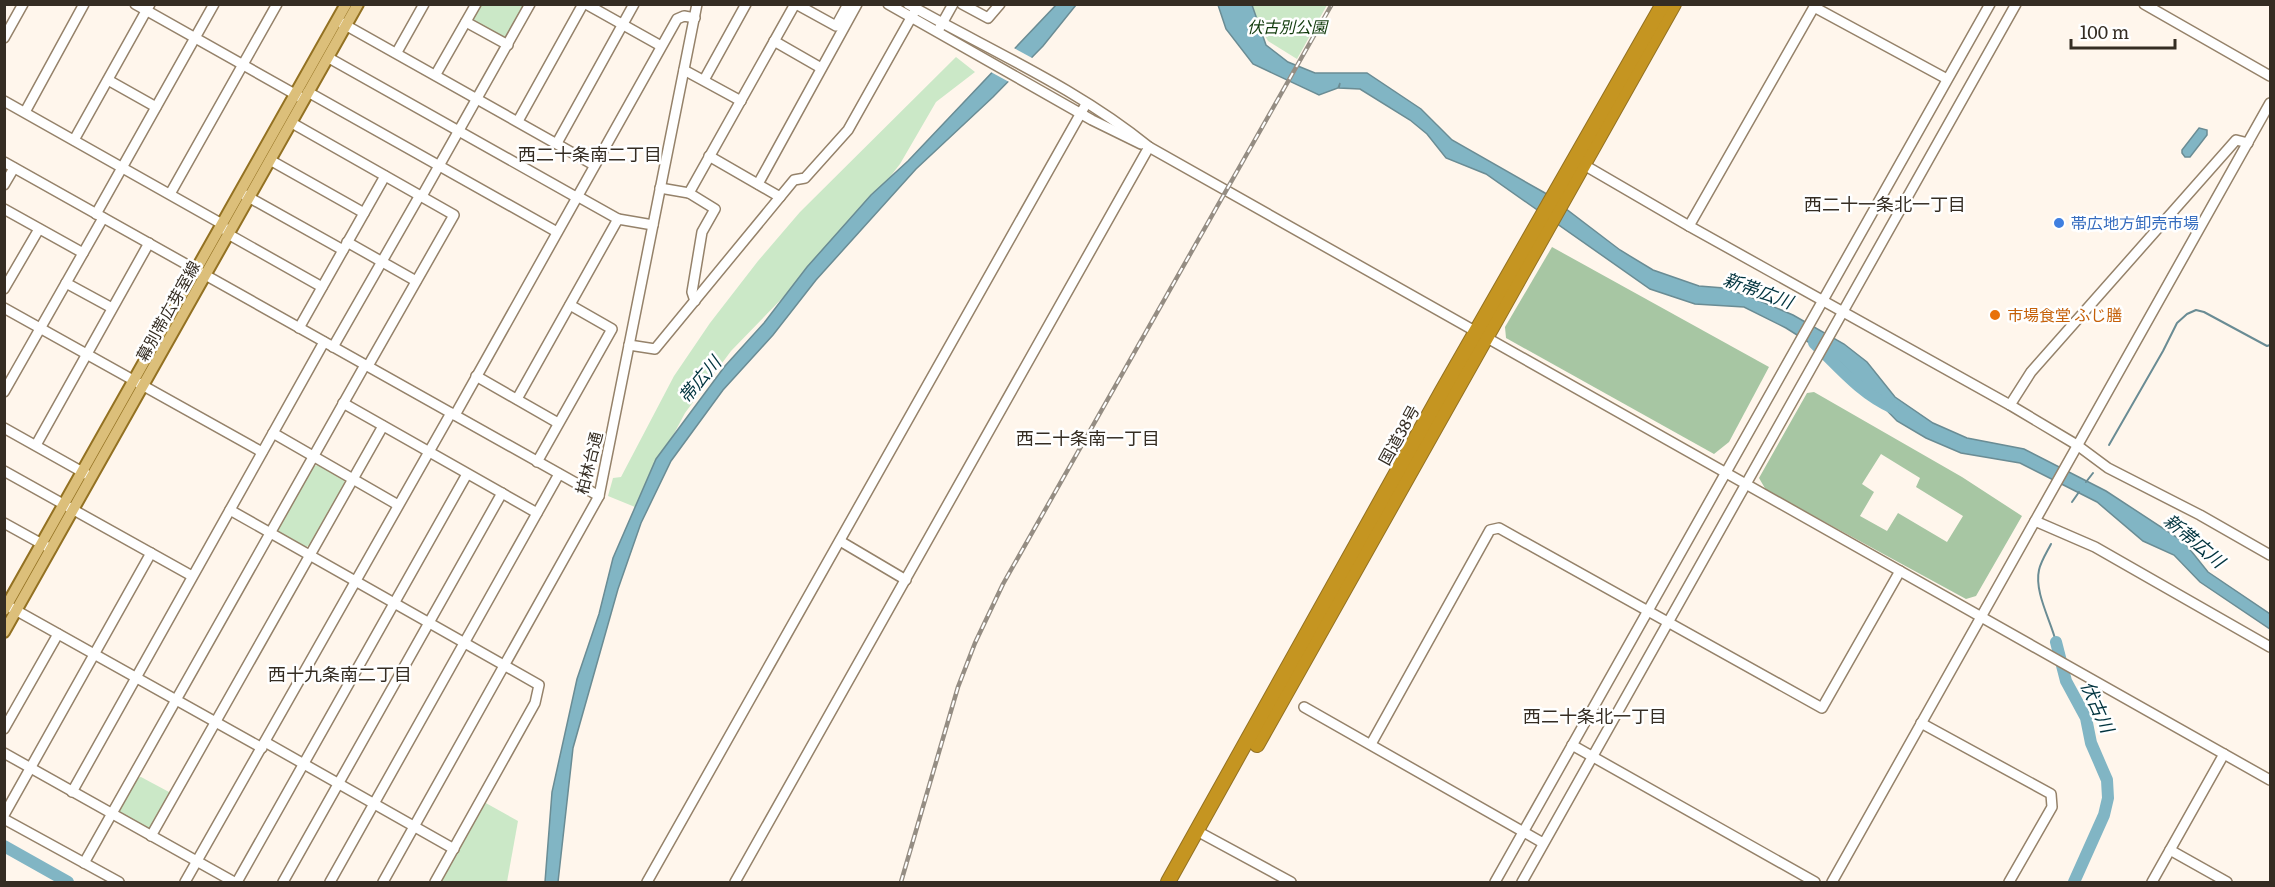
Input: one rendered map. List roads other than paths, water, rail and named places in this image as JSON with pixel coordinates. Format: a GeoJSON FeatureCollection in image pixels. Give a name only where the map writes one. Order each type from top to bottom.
{"type":"FeatureCollection","features":[{"type":"Feature","properties":{"kind":"highway","name":"国道38号"},"geometry":{"type":"LineString","coordinates":[[1179,882],[1202,833],[1576,168],[1663,4]]}},
{"type":"Feature","properties":{"kind":"highway","name":"国道38号"},"geometry":{"type":"LineString","coordinates":[[1576,168],[1674,4]]}},
{"type":"Feature","properties":{"kind":"highway","name":"国道38号"},"geometry":{"type":"LineString","coordinates":[[1168,882],[1202,833]]}},
{"type":"Feature","properties":{"kind":"main road","name":"幕別帯広芽室線"},"geometry":{"type":"LineString","coordinates":[[245,195],[270,160],[292,123],[303,96],[329,58],[342,23],[346,4]]}},
{"type":"Feature","properties":{"kind":"main road","name":"幕別帯広芽室線"},"geometry":{"type":"LineString","coordinates":[[4,632],[9,609],[303,96],[342,23],[358,4]]}},
{"type":"Feature","properties":{"kind":"street"},"geometry":{"type":"LineString","coordinates":[[4,38],[23,4]]}},
{"type":"Feature","properties":{"kind":"street"},"geometry":{"type":"LineString","coordinates":[[25,112],[84,4]]}},
{"type":"Feature","properties":{"kind":"street"},"geometry":{"type":"LineString","coordinates":[[135,4],[148,8],[243,65],[440,166],[557,232]]}},
{"type":"Feature","properties":{"kind":"street"},"geometry":{"type":"LineString","coordinates":[[4,392],[83,253],[122,167],[214,4]]}},
{"type":"Feature","properties":{"kind":"street"},"geometry":{"type":"LineString","coordinates":[[170,194],[277,4]]}},
{"type":"Feature","properties":{"kind":"street"},"geometry":{"type":"LineString","coordinates":[[397,52],[424,4]]}},
{"type":"Feature","properties":{"kind":"street"},"geometry":{"type":"LineString","coordinates":[[436,75],[476,4]]}},
{"type":"Feature","properties":{"kind":"street"},"geometry":{"type":"LineString","coordinates":[[72,792],[273,433],[440,166],[530,4]]}},
{"type":"Feature","properties":{"kind":"street"},"geometry":{"type":"LineString","coordinates":[[518,121],[585,4],[661,46]]}},
{"type":"Feature","properties":{"kind":"street"},"geometry":{"type":"LineString","coordinates":[[556,143],[634,4]]}},
{"type":"Feature","properties":{"kind":"street","name":"柏林台通"},"geometry":{"type":"LineString","coordinates":[[382,882],[599,496],[697,4]]}},
{"type":"Feature","properties":{"kind":"street"},"geometry":{"type":"LineString","coordinates":[[704,80],[746,4]]}},
{"type":"Feature","properties":{"kind":"street"},"geometry":{"type":"LineString","coordinates":[[689,193],[796,4],[836,26],[848,4]]}},
{"type":"Feature","properties":{"kind":"street"},"geometry":{"type":"LineString","coordinates":[[758,184],[857,4]]}},
{"type":"Feature","properties":{"kind":"street"},"geometry":{"type":"LineString","coordinates":[[888,4],[912,10],[942,23],[1035,74],[1122,125],[1149,147],[2271,780]]}},
{"type":"Feature","properties":{"kind":"street"},"geometry":{"type":"LineString","coordinates":[[937,33],[953,4]]}},
{"type":"Feature","properties":{"kind":"street"},"geometry":{"type":"LineString","coordinates":[[962,4],[988,18],[1000,4]]}},
{"type":"Feature","properties":{"kind":"street"},"geometry":{"type":"LineString","coordinates":[[1495,882],[1990,4]]}},
{"type":"Feature","properties":{"kind":"street"},"geometry":{"type":"LineString","coordinates":[[1522,882],[2016,4]]}},
{"type":"Feature","properties":{"kind":"street"},"geometry":{"type":"LineString","coordinates":[[2145,4],[2271,76]]}},
{"type":"Feature","properties":{"kind":"street"},"geometry":{"type":"LineString","coordinates":[[1689,226],[1814,7],[1947,80]]}},
{"type":"Feature","properties":{"kind":"street"},"geometry":{"type":"LineString","coordinates":[[74,140],[148,8]]}},
{"type":"Feature","properties":{"kind":"street"},"geometry":{"type":"LineString","coordinates":[[912,10],[937,33],[1131,141],[1149,147]]}},
{"type":"Feature","properties":{"kind":"street"},"geometry":{"type":"LineString","coordinates":[[629,345],[655,350],[794,180],[805,178],[848,130],[912,10]]}},
{"type":"Feature","properties":{"kind":"street"},"geometry":{"type":"LineString","coordinates":[[185,882],[428,452],[476,376],[676,19],[684,16],[694,18]]}},
{"type":"Feature","properties":{"kind":"street"},"geometry":{"type":"LineString","coordinates":[[466,22],[508,45]]}},
{"type":"Feature","properties":{"kind":"street"},"geometry":{"type":"LineString","coordinates":[[342,23],[594,165]]}},
{"type":"Feature","properties":{"kind":"street"},"geometry":{"type":"LineString","coordinates":[[774,41],[821,68]]}},
{"type":"Feature","properties":{"kind":"street"},"geometry":{"type":"LineString","coordinates":[[329,58],[618,219],[653,225]]}},
{"type":"Feature","properties":{"kind":"street"},"geometry":{"type":"LineString","coordinates":[[684,70],[741,101]]}},
{"type":"Feature","properties":{"kind":"street"},"geometry":{"type":"LineString","coordinates":[[108,80],[156,107]]}},
{"type":"Feature","properties":{"kind":"street"},"geometry":{"type":"LineString","coordinates":[[4,101],[170,194],[322,287]]}},
{"type":"Feature","properties":{"kind":"street"},"geometry":{"type":"LineString","coordinates":[[1832,882],[2248,143],[2267,117],[2271,103]]}},
{"type":"Feature","properties":{"kind":"street"},"geometry":{"type":"LineString","coordinates":[[647,882],[1086,104]]}},
{"type":"Feature","properties":{"kind":"street"},"geometry":{"type":"LineString","coordinates":[[84,863],[313,456],[454,215],[292,123]]}},
{"type":"Feature","properties":{"kind":"street"},"geometry":{"type":"LineString","coordinates":[[2010,405],[2031,372],[2236,140],[2248,143]]}},
{"type":"Feature","properties":{"kind":"street"},"geometry":{"type":"LineString","coordinates":[[735,882],[1149,147]]}},
{"type":"Feature","properties":{"kind":"street"},"geometry":{"type":"LineString","coordinates":[[709,156],[780,197]]}},
{"type":"Feature","properties":{"kind":"street"},"geometry":{"type":"LineString","coordinates":[[270,160],[364,213]]}},
{"type":"Feature","properties":{"kind":"street"},"geometry":{"type":"LineString","coordinates":[[4,162],[599,496]]}},
{"type":"Feature","properties":{"kind":"street"},"geometry":{"type":"LineString","coordinates":[[4,185],[14,168]]}},
{"type":"Feature","properties":{"kind":"street"},"geometry":{"type":"LineString","coordinates":[[1576,168],[1689,226],[2010,405],[2077,445],[2108,468],[2200,515],[2271,555]]}},
{"type":"Feature","properties":{"kind":"street"},"geometry":{"type":"LineString","coordinates":[[299,328],[385,176]]}},
{"type":"Feature","properties":{"kind":"street"},"geometry":{"type":"LineString","coordinates":[[660,188],[689,193],[715,209],[702,232],[692,292],[695,301]]}},
{"type":"Feature","properties":{"kind":"street"},"geometry":{"type":"LineString","coordinates":[[245,195],[416,281]]}},
{"type":"Feature","properties":{"kind":"street"},"geometry":{"type":"LineString","coordinates":[[4,209],[83,253]]}},
{"type":"Feature","properties":{"kind":"street"},"geometry":{"type":"LineString","coordinates":[[517,399],[618,219]]}},
{"type":"Feature","properties":{"kind":"street"},"geometry":{"type":"LineString","coordinates":[[4,289],[39,229]]}},
{"type":"Feature","properties":{"kind":"street"},"geometry":{"type":"LineString","coordinates":[[36,445],[149,243]]}},
{"type":"Feature","properties":{"kind":"street"},"geometry":{"type":"LineString","coordinates":[[66,283],[112,308]]}},
{"type":"Feature","properties":{"kind":"street"},"geometry":{"type":"LineString","coordinates":[[537,462],[612,328],[570,304]]}},
{"type":"Feature","properties":{"kind":"street"},"geometry":{"type":"LineString","coordinates":[[4,308],[262,452]]}},
{"type":"Feature","properties":{"kind":"street"},"geometry":{"type":"LineString","coordinates":[[476,376],[558,423]]}},
{"type":"Feature","properties":{"kind":"street"},"geometry":{"type":"LineString","coordinates":[[343,404],[537,513]]}},
{"type":"Feature","properties":{"kind":"street"},"geometry":{"type":"LineString","coordinates":[[152,836],[383,426]]}},
{"type":"Feature","properties":{"kind":"street"},"geometry":{"type":"LineString","coordinates":[[4,428],[87,475]]}},
{"type":"Feature","properties":{"kind":"street"},"geometry":{"type":"LineString","coordinates":[[273,433],[398,505]]}},
{"type":"Feature","properties":{"kind":"street"},"geometry":{"type":"LineString","coordinates":[[4,471],[192,576]]}},
{"type":"Feature","properties":{"kind":"street"},"geometry":{"type":"LineString","coordinates":[[4,753],[235,882],[467,474]]}},
{"type":"Feature","properties":{"kind":"street"},"geometry":{"type":"LineString","coordinates":[[330,882],[559,474]]}},
{"type":"Feature","properties":{"kind":"street"},"geometry":{"type":"LineString","coordinates":[[283,882],[502,493]]}},
{"type":"Feature","properties":{"kind":"street"},"geometry":{"type":"LineString","coordinates":[[230,510],[539,685],[535,703],[435,882]]}},
{"type":"Feature","properties":{"kind":"street"},"geometry":{"type":"LineString","coordinates":[[2035,521],[2095,547],[2271,647]]}},
{"type":"Feature","properties":{"kind":"street"},"geometry":{"type":"LineString","coordinates":[[4,523],[47,546]]}},
{"type":"Feature","properties":{"kind":"street"},"geometry":{"type":"LineString","coordinates":[[1371,744],[1490,530],[1499,528],[1822,708],[1900,571]]}},
{"type":"Feature","properties":{"kind":"street"},"geometry":{"type":"LineString","coordinates":[[840,541],[906,579]]}},
{"type":"Feature","properties":{"kind":"street"},"geometry":{"type":"LineString","coordinates":[[118,882],[4,817],[151,553]]}},
{"type":"Feature","properties":{"kind":"street"},"geometry":{"type":"LineString","coordinates":[[9,609],[95,654],[217,723],[304,764],[454,849]]}},
{"type":"Feature","properties":{"kind":"street"},"geometry":{"type":"LineString","coordinates":[[4,729],[58,634]]}},
{"type":"Feature","properties":{"kind":"street"},"geometry":{"type":"LineString","coordinates":[[1304,707],[1543,843]]}},
{"type":"Feature","properties":{"kind":"street"},"geometry":{"type":"LineString","coordinates":[[1922,723],[2051,794],[2052,807],[2009,882]]}},
{"type":"Feature","properties":{"kind":"street"},"geometry":{"type":"LineString","coordinates":[[1572,745],[1815,882]]}},
{"type":"Feature","properties":{"kind":"street"},"geometry":{"type":"LineString","coordinates":[[2152,882],[2224,753]]}},
{"type":"Feature","properties":{"kind":"street"},"geometry":{"type":"LineString","coordinates":[[1202,833],[1291,882]]}},
{"type":"Feature","properties":{"kind":"street"},"geometry":{"type":"LineString","coordinates":[[2170,850],[2227,882]]}},
{"type":"Feature","properties":{"kind":"water"},"geometry":{"type":"Polygon","coordinates":[[[1056,5],[1076,5],[1043,46],[993,97],[916,169],[816,280],[773,335],[723,390],[671,461],[641,523],[618,589],[573,748],[558,882],[545,882],[552,792],[577,679],[599,614],[613,558],[656,459],[725,366],[764,323],[807,267],[871,195],[908,161],[1056,5]]]}},
{"type":"Feature","properties":{"kind":"water"},"geometry":{"type":"Polygon","coordinates":[[[1218,5],[1252,5],[1266,45],[1288,62],[1315,73],[1367,73],[1421,109],[1452,140],[1545,193],[1620,250],[1653,270],[1699,286],[1724,288],[1793,315],[1844,344],[1867,362],[1895,397],[1933,423],[1967,438],[2024,449],[2106,491],[2184,542],[2208,572],[2270,614],[2270,629],[2200,582],[2174,555],[2143,541],[2097,502],[2020,463],[1961,453],[1926,438],[1897,421],[1840,362],[1786,328],[1744,307],[1695,304],[1650,289],[1486,174],[1446,158],[1427,134],[1410,120],[1360,89],[1339,88],[1340,83],[1338,88],[1319,95],[1253,64],[1226,29],[1218,5]]]}},
{"type":"Feature","properties":{"kind":"water"},"geometry":{"type":"Polygon","coordinates":[[[2199,128],[2207,130],[2207,135],[2190,157],[2185,157],[2182,150],[2199,128]]]}},
{"type":"Feature","properties":{"kind":"waterway","name":"伏古川"},"geometry":{"type":"LineString","coordinates":[[2109,445],[2177,323],[2187,314],[2196,310],[2204,312],[2267,346],[2270,345]]}},
{"type":"Feature","properties":{"kind":"waterway","name":"新帯広川"},"geometry":{"type":"LineString","coordinates":[[1814,343],[1861,388],[1893,408]]}},
{"type":"Feature","properties":{"kind":"waterway","name":"伏古川"},"geometry":{"type":"LineString","coordinates":[[2086,482],[2093,473]]}},
{"type":"Feature","properties":{"kind":"waterway","name":"伏古川"},"geometry":{"type":"LineString","coordinates":[[2072,502],[2079,492]]}},
{"type":"Feature","properties":{"kind":"waterway","name":"伏古川"},"geometry":{"type":"LineString","coordinates":[[2051,544],[2041,563],[2038,579],[2041,597],[2056,642]]}},
{"type":"Feature","properties":{"kind":"waterway","name":"伏古川"},"geometry":{"type":"LineString","coordinates":[[2056,642],[2066,681],[2086,718],[2091,743],[2107,780],[2108,798],[2104,815],[2074,882]]}},
{"type":"Feature","properties":{"kind":"waterway"},"geometry":{"type":"LineString","coordinates":[[4,846],[68,882]]}},
{"type":"Feature","properties":{"kind":"railway"},"geometry":{"type":"LineString","coordinates":[[901,882],[958,687],[975,643],[1003,584],[1332,4]]}},
{"type":"Feature","properties":{"kind":"place","name":"帯広地方卸売市場"},"geometry":{"type":"Point","coordinates":[2059,223]}},
{"type":"Feature","properties":{"kind":"place","name":"市場食堂 ふじ膳"},"geometry":{"type":"Point","coordinates":[1995,315]}},
{"type":"Feature","properties":{"kind":"district","name":"西二十条南二丁目"},"geometry":{"type":"Point","coordinates":[590,155]}},
{"type":"Feature","properties":{"kind":"district","name":"西二十一条北一丁目"},"geometry":{"type":"Point","coordinates":[1885,205]}},
{"type":"Feature","properties":{"kind":"district","name":"西二十条南一丁目"},"geometry":{"type":"Point","coordinates":[1088,439]}},
{"type":"Feature","properties":{"kind":"district","name":"西十九条南二丁目"},"geometry":{"type":"Point","coordinates":[340,675]}},
{"type":"Feature","properties":{"kind":"district","name":"西二十条北一丁目"},"geometry":{"type":"Point","coordinates":[1595,717]}},
{"type":"Feature","properties":{"kind":"park label","name":"伏古別公園"},"geometry":{"type":"Point","coordinates":[1287,27]}},
{"type":"Feature","properties":{"kind":"water label","name":"帯広川"},"geometry":{"type":"Point","coordinates":[700,380]}}]}
